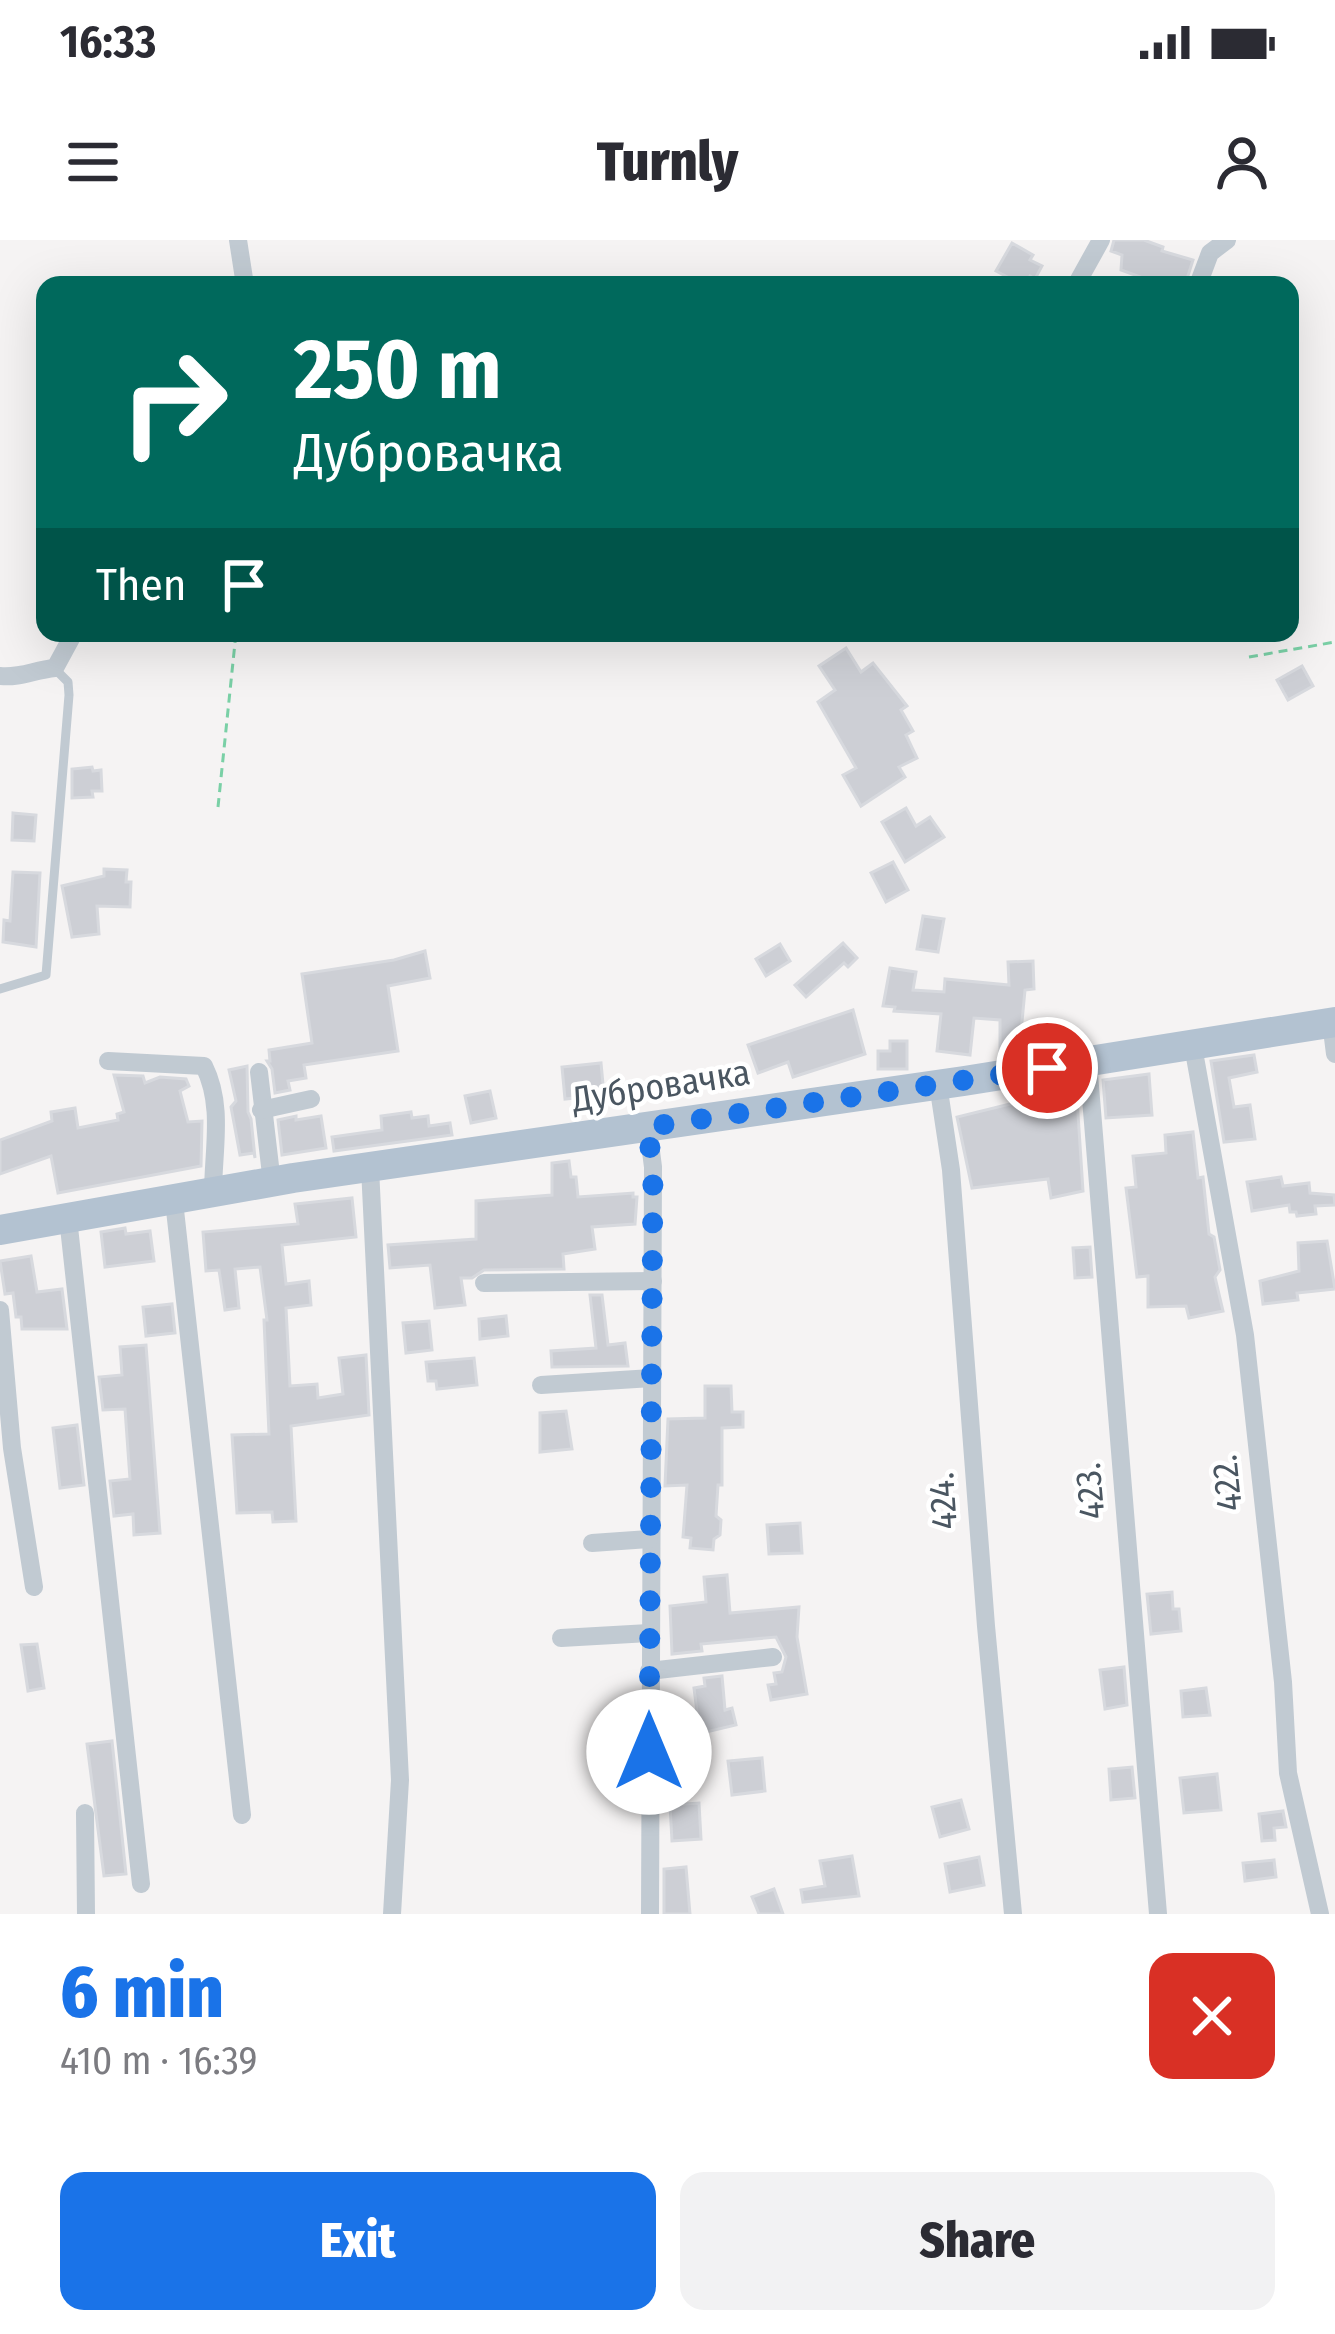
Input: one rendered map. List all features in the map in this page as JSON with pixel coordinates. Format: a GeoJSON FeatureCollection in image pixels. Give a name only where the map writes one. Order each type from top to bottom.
{"type":"FeatureCollection","features":[{"type":"Feature","properties":{"kind":"main road","name":"Дубровачка"},"geometry":{"type":"LineString","coordinates":[[0,1230],[272,1183],[1333,1022]]}},
{"type":"Feature","properties":{"kind":"street"},"geometry":{"type":"LineString","coordinates":[[238,240],[243,276]]}},
{"type":"Feature","properties":{"kind":"street"},"geometry":{"type":"LineString","coordinates":[[1081,276],[1101,240]]}},
{"type":"Feature","properties":{"kind":"street"},"geometry":{"type":"LineString","coordinates":[[1201,276],[1208,257],[1227,240]]}},
{"type":"Feature","properties":{"kind":"street"},"geometry":{"type":"LineString","coordinates":[[0,676],[22,678],[55,668],[69,642]]}},
{"type":"Feature","properties":{"kind":"street"},"geometry":{"type":"LineString","coordinates":[[1333,1022],[1335,1054]]}},
{"type":"Feature","properties":{"kind":"street","name":"422."},"geometry":{"type":"LineString","coordinates":[[1193,1046],[1246,1335],[1283,1682],[1288,1773],[1320,1914]]}},
{"type":"Feature","properties":{"kind":"street"},"geometry":{"type":"LineString","coordinates":[[108,1061],[204,1066],[218,1112],[213,1194]]}},
{"type":"Feature","properties":{"kind":"street","name":"423."},"geometry":{"type":"LineString","coordinates":[[1088,1062],[1158,1914]]}},
{"type":"Feature","properties":{"kind":"street"},"geometry":{"type":"LineString","coordinates":[[259,1072],[272,1183]]}},
{"type":"Feature","properties":{"kind":"street","name":"424."},"geometry":{"type":"LineString","coordinates":[[938,1084],[951,1170],[1013,1914]]}},
{"type":"Feature","properties":{"kind":"street"},"geometry":{"type":"LineString","coordinates":[[261,1110],[311,1099]]}},
{"type":"Feature","properties":{"kind":"street"},"geometry":{"type":"LineString","coordinates":[[647,1127],[653,1168],[650,1914]]}},
{"type":"Feature","properties":{"kind":"street"},"geometry":{"type":"LineString","coordinates":[[370,1168],[400,1780],[392,1914]]}},
{"type":"Feature","properties":{"kind":"street"},"geometry":{"type":"LineString","coordinates":[[174,1201],[242,1815]]}},
{"type":"Feature","properties":{"kind":"street"},"geometry":{"type":"LineString","coordinates":[[68,1219],[141,1884]]}},
{"type":"Feature","properties":{"kind":"street"},"geometry":{"type":"LineString","coordinates":[[484,1283],[653,1281]]}},
{"type":"Feature","properties":{"kind":"street"},"geometry":{"type":"LineString","coordinates":[[0,1310],[12,1448],[34,1587]]}},
{"type":"Feature","properties":{"kind":"street"},"geometry":{"type":"LineString","coordinates":[[541,1385],[652,1378]]}},
{"type":"Feature","properties":{"kind":"street"},"geometry":{"type":"LineString","coordinates":[[592,1543],[649,1539]]}},
{"type":"Feature","properties":{"kind":"street"},"geometry":{"type":"LineString","coordinates":[[561,1638],[649,1633]]}},
{"type":"Feature","properties":{"kind":"street"},"geometry":{"type":"LineString","coordinates":[[649,1671],[773,1658]]}},
{"type":"Feature","properties":{"kind":"street"},"geometry":{"type":"LineString","coordinates":[[85,1813],[86,1914]]}},
{"type":"Feature","properties":{"kind":"lane"},"geometry":{"type":"LineString","coordinates":[[0,989],[46,975],[69,695],[68,682],[55,668]]}},
{"type":"Feature","properties":{"kind":"path"},"geometry":{"type":"LineString","coordinates":[[218,807],[235,642]]}},
{"type":"Feature","properties":{"kind":"path"},"geometry":{"type":"LineString","coordinates":[[1249,657],[1335,642]]}},
{"type":"Feature","properties":{"kind":"building"},"geometry":{"type":"Polygon","coordinates":[[[1114,240],[1144,240],[1193,260],[1188,276],[1137,276],[1121,270],[1122,255],[1111,251],[1114,240]]]}},
{"type":"Feature","properties":{"kind":"building"},"geometry":{"type":"Polygon","coordinates":[[[1012,243],[1042,266],[1037,276],[1005,276],[996,271],[1012,243]]]}},
{"type":"Feature","properties":{"kind":"building"},"geometry":{"type":"Polygon","coordinates":[[[846,648],[861,672],[873,663],[907,706],[901,710],[913,731],[906,735],[917,758],[899,767],[905,777],[861,806],[843,775],[856,768],[818,702],[835,690],[819,666],[846,648]]]}},
{"type":"Feature","properties":{"kind":"building"},"geometry":{"type":"Polygon","coordinates":[[[1302,666],[1313,686],[1288,700],[1277,680],[1302,666]]]}},
{"type":"Feature","properties":{"kind":"building"},"geometry":{"type":"Polygon","coordinates":[[[72,769],[101,770],[102,791],[92,791],[93,797],[72,798],[72,769]]]}},
{"type":"Feature","properties":{"kind":"building"},"geometry":{"type":"Polygon","coordinates":[[[906,808],[916,826],[930,817],[944,837],[905,862],[882,822],[906,808]]]}},
{"type":"Feature","properties":{"kind":"building"},"geometry":{"type":"Polygon","coordinates":[[[13,813],[36,815],[34,841],[12,840],[13,813]]]}},
{"type":"Feature","properties":{"kind":"building"},"geometry":{"type":"Polygon","coordinates":[[[893,862],[908,890],[886,902],[871,873],[893,862]]]}},
{"type":"Feature","properties":{"kind":"building"},"geometry":{"type":"Polygon","coordinates":[[[104,869],[127,870],[130,907],[97,906],[99,934],[72,937],[62,886],[104,876],[104,869]]]}},
{"type":"Feature","properties":{"kind":"building"},"geometry":{"type":"Polygon","coordinates":[[[13,872],[40,873],[36,947],[3,942],[4,920],[10,921],[13,872]]]}},
{"type":"Feature","properties":{"kind":"building"},"geometry":{"type":"Polygon","coordinates":[[[923,916],[944,919],[938,952],[917,949],[923,916]]]}},
{"type":"Feature","properties":{"kind":"building"},"geometry":{"type":"Polygon","coordinates":[[[843,943],[857,958],[848,967],[844,963],[806,997],[795,985],[843,943]]]}},
{"type":"Feature","properties":{"kind":"building"},"geometry":{"type":"Polygon","coordinates":[[[780,944],[790,961],[766,976],[756,959],[780,944]]]}},
{"type":"Feature","properties":{"kind":"building"},"geometry":{"type":"Polygon","coordinates":[[[425,951],[430,978],[388,986],[398,1051],[304,1065],[306,1078],[288,1081],[290,1090],[275,1093],[269,1050],[312,1043],[302,974],[425,951]]]}},
{"type":"Feature","properties":{"kind":"building"},"geometry":{"type":"Polygon","coordinates":[[[1033,961],[1034,989],[1025,990],[1019,1053],[1000,1056],[1000,1020],[974,1018],[970,1055],[937,1051],[941,1014],[883,1006],[890,968],[916,972],[913,990],[944,992],[945,979],[1009,985],[1008,962],[1033,961]]]}},
{"type":"Feature","properties":{"kind":"building"},"geometry":{"type":"Polygon","coordinates":[[[853,1010],[865,1054],[793,1077],[788,1062],[758,1073],[748,1045],[853,1010]]]}},
{"type":"Feature","properties":{"kind":"building"},"geometry":{"type":"Polygon","coordinates":[[[890,1041],[907,1041],[907,1069],[878,1069],[878,1051],[890,1051],[890,1041]]]}},
{"type":"Feature","properties":{"kind":"building"},"geometry":{"type":"Polygon","coordinates":[[[1254,1055],[1257,1072],[1229,1078],[1234,1107],[1250,1105],[1255,1139],[1224,1142],[1211,1061],[1254,1055]]]}},
{"type":"Feature","properties":{"kind":"building"},"geometry":{"type":"Polygon","coordinates":[[[601,1063],[604,1095],[565,1099],[562,1067],[601,1063]]]}},
{"type":"Feature","properties":{"kind":"building"},"geometry":{"type":"Polygon","coordinates":[[[247,1066],[255,1158],[254,1153],[240,1155],[231,1107],[236,1101],[229,1070],[247,1066]]]}},
{"type":"Feature","properties":{"kind":"building"},"geometry":{"type":"Polygon","coordinates":[[[1149,1074],[1152,1115],[1106,1118],[1103,1080],[1149,1074]]]}},
{"type":"Feature","properties":{"kind":"building"},"geometry":{"type":"Polygon","coordinates":[[[114,1075],[143,1076],[145,1083],[160,1077],[186,1079],[189,1086],[180,1091],[188,1122],[202,1121],[201,1166],[58,1193],[51,1156],[0,1174],[0,1140],[52,1121],[51,1112],[75,1108],[78,1128],[118,1120],[117,1114],[124,1112],[114,1075]]]}},
{"type":"Feature","properties":{"kind":"building"},"geometry":{"type":"Polygon","coordinates":[[[1076,1083],[1083,1191],[1051,1198],[1048,1179],[972,1188],[957,1117],[1010,1104],[1059,1100],[1057,1086],[1076,1083]]]}},
{"type":"Feature","properties":{"kind":"building"},"geometry":{"type":"Polygon","coordinates":[[[490,1091],[496,1118],[471,1123],[465,1096],[490,1091]]]}},
{"type":"Feature","properties":{"kind":"building"},"geometry":{"type":"Polygon","coordinates":[[[411,1112],[412,1118],[428,1116],[429,1126],[450,1123],[452,1135],[334,1151],[332,1137],[382,1130],[381,1116],[411,1112]]]}},
{"type":"Feature","properties":{"kind":"building"},"geometry":{"type":"Polygon","coordinates":[[[296,1116],[296,1120],[321,1116],[326,1148],[282,1155],[278,1120],[296,1116]]]}},
{"type":"Feature","properties":{"kind":"building"},"geometry":{"type":"Polygon","coordinates":[[[1193,1132],[1198,1178],[1203,1177],[1209,1234],[1214,1237],[1220,1270],[1215,1277],[1223,1311],[1189,1318],[1186,1306],[1148,1307],[1148,1276],[1137,1277],[1126,1188],[1136,1187],[1133,1156],[1166,1153],[1165,1135],[1193,1132]]]}},
{"type":"Feature","properties":{"kind":"building"},"geometry":{"type":"Polygon","coordinates":[[[569,1161],[578,1197],[633,1193],[637,1197],[635,1224],[592,1227],[595,1249],[563,1254],[564,1269],[484,1270],[472,1278],[461,1278],[465,1305],[435,1308],[430,1265],[390,1268],[388,1245],[476,1239],[476,1201],[552,1195],[552,1163],[569,1161]]]}},
{"type":"Feature","properties":{"kind":"building"},"geometry":{"type":"Polygon","coordinates":[[[1281,1177],[1283,1186],[1309,1183],[1310,1193],[1334,1195],[1335,1205],[1315,1206],[1316,1214],[1297,1216],[1289,1205],[1252,1211],[1247,1182],[1281,1177]]]}},
{"type":"Feature","properties":{"kind":"building"},"geometry":{"type":"Polygon","coordinates":[[[352,1198],[356,1237],[282,1245],[286,1284],[309,1281],[311,1305],[286,1308],[290,1386],[317,1384],[318,1398],[343,1394],[339,1358],[366,1355],[369,1415],[291,1426],[296,1521],[273,1522],[272,1512],[237,1513],[232,1435],[269,1434],[267,1320],[260,1267],[235,1269],[239,1308],[225,1310],[219,1270],[206,1271],[203,1232],[298,1224],[295,1204],[352,1198]]]}},
{"type":"Feature","properties":{"kind":"building"},"geometry":{"type":"Polygon","coordinates":[[[125,1228],[126,1234],[150,1231],[154,1261],[105,1267],[101,1232],[125,1228]]]}},
{"type":"Feature","properties":{"kind":"building"},"geometry":{"type":"Polygon","coordinates":[[[1327,1241],[1335,1289],[1297,1293],[1298,1300],[1263,1304],[1260,1281],[1299,1271],[1298,1243],[1327,1241]]]}},
{"type":"Feature","properties":{"kind":"building"},"geometry":{"type":"Polygon","coordinates":[[[1090,1247],[1092,1277],[1075,1278],[1073,1248],[1090,1247]]]}},
{"type":"Feature","properties":{"kind":"building"},"geometry":{"type":"Polygon","coordinates":[[[31,1256],[37,1292],[62,1289],[67,1329],[22,1329],[21,1317],[16,1317],[13,1293],[5,1294],[0,1261],[31,1256]]]}},
{"type":"Feature","properties":{"kind":"building"},"geometry":{"type":"Polygon","coordinates":[[[590,1295],[602,1295],[608,1345],[625,1343],[628,1366],[552,1367],[551,1351],[596,1348],[590,1295]]]}},
{"type":"Feature","properties":{"kind":"building"},"geometry":{"type":"Polygon","coordinates":[[[172,1304],[175,1333],[146,1336],[143,1307],[172,1304]]]}},
{"type":"Feature","properties":{"kind":"building"},"geometry":{"type":"Polygon","coordinates":[[[506,1316],[508,1336],[480,1339],[479,1319],[506,1316]]]}},
{"type":"Feature","properties":{"kind":"building"},"geometry":{"type":"Polygon","coordinates":[[[429,1321],[432,1350],[406,1353],[403,1323],[429,1321]]]}},
{"type":"Feature","properties":{"kind":"building"},"geometry":{"type":"Polygon","coordinates":[[[146,1345],[160,1533],[134,1535],[133,1514],[114,1516],[110,1481],[130,1479],[125,1409],[103,1410],[99,1377],[122,1375],[120,1347],[146,1345]]]}},
{"type":"Feature","properties":{"kind":"building"},"geometry":{"type":"Polygon","coordinates":[[[474,1358],[477,1385],[437,1389],[436,1381],[428,1381],[426,1362],[474,1358]]]}},
{"type":"Feature","properties":{"kind":"building"},"geometry":{"type":"Polygon","coordinates":[[[705,1386],[731,1386],[732,1412],[743,1412],[743,1427],[722,1428],[722,1485],[718,1485],[716,1516],[721,1520],[720,1535],[714,1539],[713,1550],[690,1548],[691,1538],[683,1537],[687,1485],[665,1486],[668,1419],[705,1418],[705,1386]]]}},
{"type":"Feature","properties":{"kind":"building"},"geometry":{"type":"Polygon","coordinates":[[[566,1411],[572,1449],[540,1452],[540,1413],[566,1411]]]}},
{"type":"Feature","properties":{"kind":"building"},"geometry":{"type":"Polygon","coordinates":[[[77,1425],[84,1485],[60,1488],[53,1428],[77,1425]]]}},
{"type":"Feature","properties":{"kind":"building"},"geometry":{"type":"Polygon","coordinates":[[[800,1523],[802,1553],[769,1554],[767,1525],[800,1523]]]}},
{"type":"Feature","properties":{"kind":"building"},"geometry":{"type":"Polygon","coordinates":[[[727,1575],[730,1613],[799,1607],[797,1637],[807,1694],[771,1700],[768,1685],[776,1684],[774,1673],[782,1672],[786,1657],[776,1637],[701,1644],[702,1651],[672,1654],[670,1606],[706,1602],[704,1577],[727,1575]]]}},
{"type":"Feature","properties":{"kind":"building"},"geometry":{"type":"Polygon","coordinates":[[[1172,1592],[1181,1631],[1151,1634],[1147,1594],[1172,1592]]]}},
{"type":"Feature","properties":{"kind":"building"},"geometry":{"type":"Polygon","coordinates":[[[37,1644],[44,1688],[28,1691],[21,1645],[37,1644]]]}},
{"type":"Feature","properties":{"kind":"building"},"geometry":{"type":"Polygon","coordinates":[[[1124,1667],[1127,1705],[1105,1709],[1100,1670],[1124,1667]]]}},
{"type":"Feature","properties":{"kind":"building"},"geometry":{"type":"Polygon","coordinates":[[[722,1676],[725,1710],[732,1708],[736,1725],[685,1737],[686,1745],[664,1748],[664,1717],[697,1712],[694,1688],[705,1686],[704,1678],[722,1676]]]}},
{"type":"Feature","properties":{"kind":"building"},"geometry":{"type":"Polygon","coordinates":[[[1206,1688],[1210,1715],[1183,1717],[1181,1691],[1206,1688]]]}},
{"type":"Feature","properties":{"kind":"building"},"geometry":{"type":"Polygon","coordinates":[[[112,1741],[126,1874],[104,1876],[87,1744],[112,1741]]]}},
{"type":"Feature","properties":{"kind":"building"},"geometry":{"type":"Polygon","coordinates":[[[762,1758],[765,1791],[732,1795],[728,1761],[762,1758]]]}},
{"type":"Feature","properties":{"kind":"building"},"geometry":{"type":"Polygon","coordinates":[[[1132,1767],[1135,1798],[1111,1800],[1109,1769],[1132,1767]]]}},
{"type":"Feature","properties":{"kind":"building"},"geometry":{"type":"Polygon","coordinates":[[[1217,1774],[1221,1810],[1184,1813],[1180,1778],[1217,1774]]]}},
{"type":"Feature","properties":{"kind":"building"},"geometry":{"type":"Polygon","coordinates":[[[961,1800],[969,1829],[940,1837],[932,1807],[961,1800]]]}},
{"type":"Feature","properties":{"kind":"building"},"geometry":{"type":"Polygon","coordinates":[[[699,1803],[701,1839],[672,1841],[670,1805],[699,1803]]]}},
{"type":"Feature","properties":{"kind":"building"},"geometry":{"type":"Polygon","coordinates":[[[1283,1811],[1286,1827],[1274,1828],[1275,1840],[1262,1841],[1259,1814],[1283,1811]]]}},
{"type":"Feature","properties":{"kind":"building"},"geometry":{"type":"Polygon","coordinates":[[[852,1856],[859,1896],[803,1902],[801,1890],[825,1886],[820,1861],[852,1856]]]}},
{"type":"Feature","properties":{"kind":"building"},"geometry":{"type":"Polygon","coordinates":[[[979,1857],[984,1885],[950,1892],[945,1864],[979,1857]]]}},
{"type":"Feature","properties":{"kind":"building"},"geometry":{"type":"Polygon","coordinates":[[[1274,1860],[1276,1877],[1245,1881],[1243,1863],[1274,1860]]]}},
{"type":"Feature","properties":{"kind":"building"},"geometry":{"type":"Polygon","coordinates":[[[686,1867],[690,1914],[664,1914],[664,1869],[686,1867]]]}},
{"type":"Feature","properties":{"kind":"building"},"geometry":{"type":"Polygon","coordinates":[[[774,1889],[783,1914],[759,1914],[752,1897],[774,1889]]]}},
{"type":"Feature","properties":{"kind":"route"},"geometry":{"type":"LineString","coordinates":[[649,1752],[653,1168],[647,1127],[1047,1068]]}}]}
